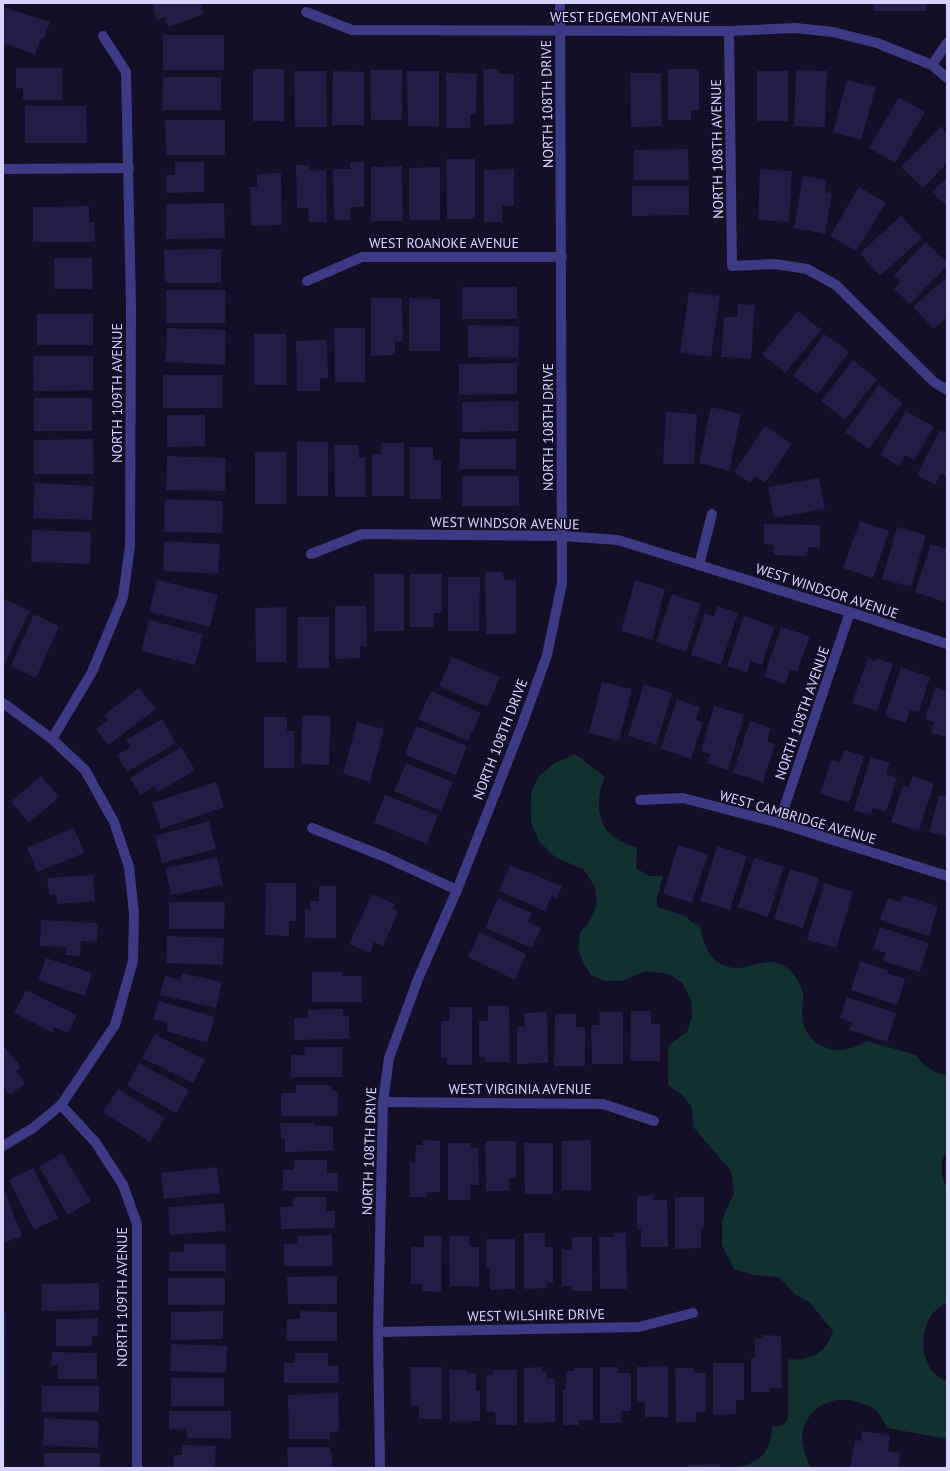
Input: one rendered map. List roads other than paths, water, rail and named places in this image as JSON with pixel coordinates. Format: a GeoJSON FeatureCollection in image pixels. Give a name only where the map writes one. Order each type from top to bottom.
{"type":"FeatureCollection","features":[{"type":"Feature","properties":{"kind":"street","name":"NORTH 108TH DRIVE"},"geometry":{"type":"LineString","coordinates":[[380,1468],[378,1332],[383,1102],[389,1058],[403,1017],[522,725],[547,655],[562,583],[560,3]]}},
{"type":"Feature","properties":{"kind":"street","name":"WEST EDGEMONT AVENUE"},"geometry":{"type":"LineString","coordinates":[[306,12],[352,30],[729,31],[795,28],[833,32],[877,43],[932,65],[947,78]]}},
{"type":"Feature","properties":{"kind":"street","name":"NORTH 108TH AVENUE"},"geometry":{"type":"LineString","coordinates":[[729,31],[732,266],[775,264],[807,269],[836,285],[934,382],[947,390]]}},
{"type":"Feature","properties":{"kind":"street","name":"NORTH 109TH AVENUE"},"geometry":{"type":"LineString","coordinates":[[52,738],[92,672],[123,597],[130,538],[129,168],[126,72],[104,36]]}},
{"type":"Feature","properties":{"kind":"street"},"geometry":{"type":"LineString","coordinates":[[932,65],[947,43]]}},
{"type":"Feature","properties":{"kind":"street"},"geometry":{"type":"LineString","coordinates":[[3,170],[129,168]]}},
{"type":"Feature","properties":{"kind":"street","name":"WEST ROANOKE AVENUE"},"geometry":{"type":"LineString","coordinates":[[307,281],[362,257],[562,257]]}},
{"type":"Feature","properties":{"kind":"street"},"geometry":{"type":"LineString","coordinates":[[699,565],[712,514]]}},
{"type":"Feature","properties":{"kind":"street","name":"WEST WINDSOR AVENUE"},"geometry":{"type":"LineString","coordinates":[[311,554],[362,534],[562,536],[618,540],[850,612],[947,644]]}},
{"type":"Feature","properties":{"kind":"street","name":"NORTH 108TH AVENUE"},"geometry":{"type":"LineString","coordinates":[[779,823],[850,612]]}},
{"type":"Feature","properties":{"kind":"street"},"geometry":{"type":"LineString","coordinates":[[3,703],[52,738],[84,770],[114,822],[129,867],[134,913],[133,961],[115,1025],[61,1105],[33,1128],[3,1146]]}},
{"type":"Feature","properties":{"kind":"street","name":"WEST CAMBRIDGE AVENUE"},"geometry":{"type":"LineString","coordinates":[[640,800],[683,798],[779,823],[947,876]]}},
{"type":"Feature","properties":{"kind":"street"},"geometry":{"type":"LineString","coordinates":[[312,828],[383,856],[456,890]]}},
{"type":"Feature","properties":{"kind":"street","name":"WEST VIRGINIA AVENUE"},"geometry":{"type":"LineString","coordinates":[[383,1102],[603,1104],[654,1121]]}},
{"type":"Feature","properties":{"kind":"street","name":"NORTH 109TH AVENUE"},"geometry":{"type":"LineString","coordinates":[[61,1105],[96,1143],[123,1185],[137,1224],[137,1468]]}},
{"type":"Feature","properties":{"kind":"street","name":"WEST WILSHIRE DRIVE"},"geometry":{"type":"LineString","coordinates":[[378,1332],[638,1327],[693,1313]]}},
{"type":"Feature","properties":{"kind":"water"},"geometry":{"type":"Polygon","coordinates":[[[3,1305],[6,1314],[5,1468],[3,1468],[3,1305]]]}}]}
